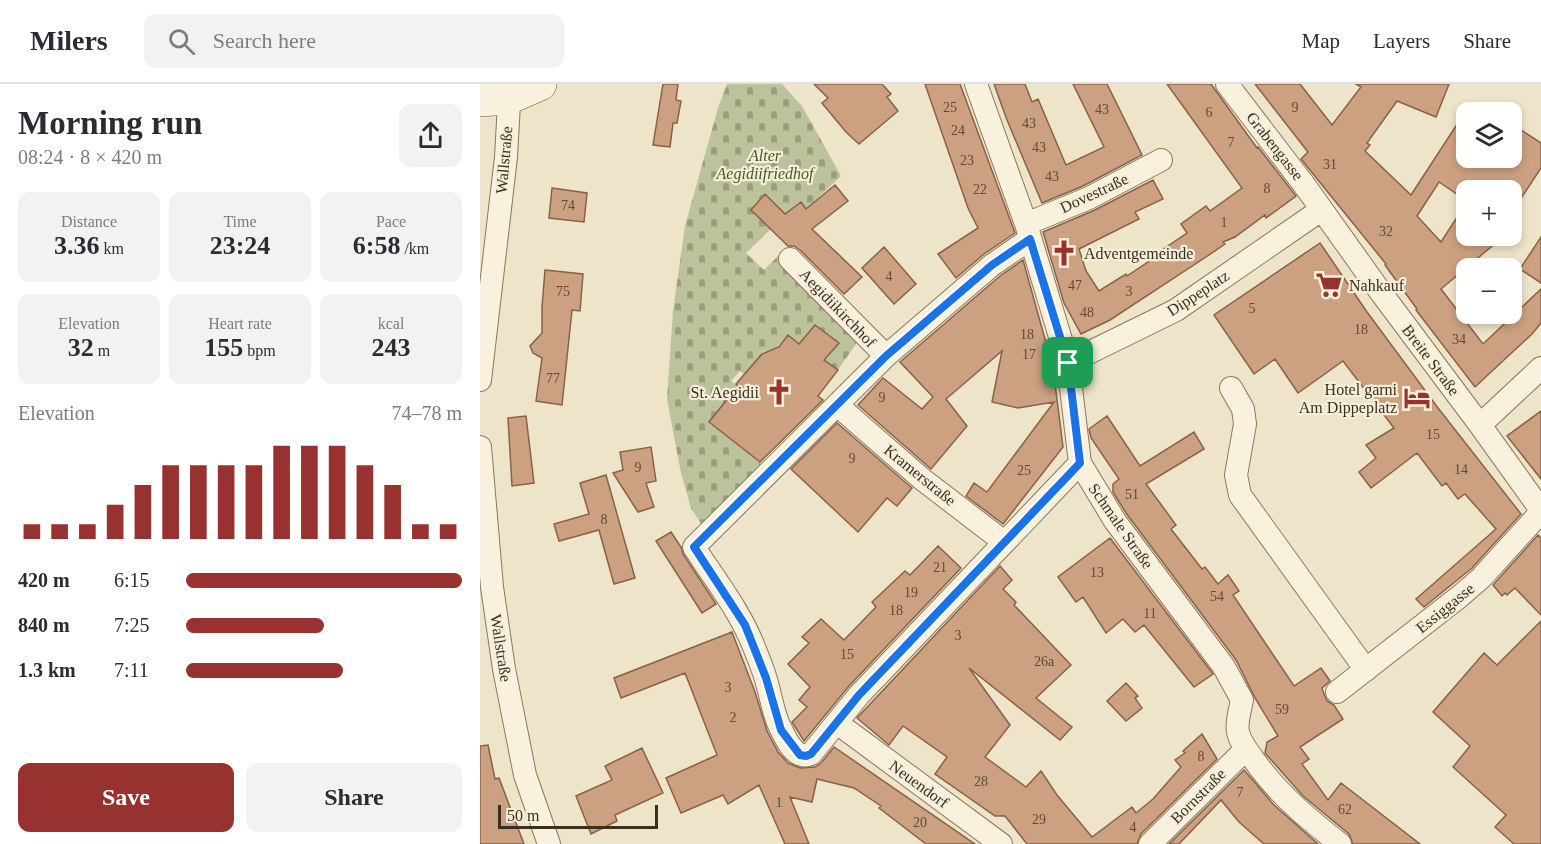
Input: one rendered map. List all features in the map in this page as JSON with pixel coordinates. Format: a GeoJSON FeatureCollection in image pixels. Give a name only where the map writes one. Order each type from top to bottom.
{"type":"FeatureCollection","features":[{"type":"Feature","properties":{"kind":"main road"},"geometry":{"type":"LineString","coordinates":[[500,94],[540,84]]}},
{"type":"Feature","properties":{"kind":"street","name":"Schmale Straße"},"geometry":{"type":"LineString","coordinates":[[976,84],[1028,231],[1068,363],[1080,463],[1115,521],[1224,667],[1242,700],[1238,718],[1238,733],[1246,749],[1271,784],[1340,844]]}},
{"type":"Feature","properties":{"kind":"street","name":"Grabengasse"},"geometry":{"type":"LineString","coordinates":[[1227,84],[1321,210]]}},
{"type":"Feature","properties":{"kind":"street","name":"Wallstraße"},"geometry":{"type":"LineString","coordinates":[[480,380],[506,157],[500,94]]}},
{"type":"Feature","properties":{"kind":"street","name":"Dovestraße"},"geometry":{"type":"LineString","coordinates":[[1028,231],[1161,160]]}},
{"type":"Feature","properties":{"kind":"street","name":"Dippeplatz"},"geometry":{"type":"LineString","coordinates":[[1068,363],[1176,310],[1321,210]]}},
{"type":"Feature","properties":{"kind":"street","name":"Breite Straße"},"geometry":{"type":"LineString","coordinates":[[1321,210],[1541,511]]}},
{"type":"Feature","properties":{"kind":"street","name":"Aegidiikirchhof"},"geometry":{"type":"LineString","coordinates":[[837,723],[811,754],[800,755],[781,730],[766,678],[745,625],[694,547],[886,356],[1028,231]]}},
{"type":"Feature","properties":{"kind":"street","name":"Aegidiikirchhof"},"geometry":{"type":"LineString","coordinates":[[790,259],[886,356]]}},
{"type":"Feature","properties":{"kind":"street"},"geometry":{"type":"LineString","coordinates":[[1480,425],[1541,368]]}},
{"type":"Feature","properties":{"kind":"street"},"geometry":{"type":"LineString","coordinates":[[1231,388],[1243,409],[1245,424],[1236,475],[1240,495],[1366,670]]}},
{"type":"Feature","properties":{"kind":"street","name":"Kramerstraße"},"geometry":{"type":"LineString","coordinates":[[837,405],[922,479],[1004,542]]}},
{"type":"Feature","properties":{"kind":"street","name":"Wallstraße"},"geometry":{"type":"LineString","coordinates":[[480,447],[486,588],[525,775],[549,844]]}},
{"type":"Feature","properties":{"kind":"street"},"geometry":{"type":"LineString","coordinates":[[837,723],[859,695],[1080,463]]}},
{"type":"Feature","properties":{"kind":"street","name":"Essiggasse"},"geometry":{"type":"LineString","coordinates":[[1337,692],[1450,605],[1481,578],[1541,511]]}},
{"type":"Feature","properties":{"kind":"street","name":"Neuendorf"},"geometry":{"type":"LineString","coordinates":[[837,723],[1001,844]]}},
{"type":"Feature","properties":{"kind":"street","name":"Bornstraße"},"geometry":{"type":"LineString","coordinates":[[1150,844],[1246,749]]}},
{"type":"Feature","properties":{"kind":"green space","name":"Alter Aegidiifriedhof"},"geometry":{"type":"Polygon","coordinates":[[[727,84],[782,84],[802,106],[841,176],[806,209],[773,227],[746,253],[764,270],[780,254],[862,335],[838,370],[824,360],[838,343],[816,325],[799,344],[788,336],[770,355],[764,351],[759,357],[765,362],[751,379],[740,371],[731,381],[742,390],[709,422],[761,464],[702,525],[691,508],[681,473],[667,399],[673,311],[685,226],[718,108],[727,84]]]}},
{"type":"Feature","properties":{"kind":"building"},"geometry":{"type":"Polygon","coordinates":[[[663,84],[678,84],[676,100],[681,101],[677,123],[673,123],[670,147],[653,145],[663,84]]]}},
{"type":"Feature","properties":{"kind":"building"},"geometry":{"type":"Polygon","coordinates":[[[814,84],[882,84],[891,94],[887,97],[898,111],[859,144],[822,103],[828,98],[814,84]]]}},
{"type":"Feature","properties":{"kind":"building"},"geometry":{"type":"Polygon","coordinates":[[[925,84],[960,84],[1015,233],[984,254],[956,278],[938,254],[978,228],[968,208],[925,84]]]}},
{"type":"Feature","properties":{"kind":"building"},"geometry":{"type":"Polygon","coordinates":[[[994,84],[1025,84],[1032,102],[1038,99],[1066,165],[1104,147],[1073,84],[1107,84],[1142,155],[1083,186],[1042,203],[994,84]]]}},
{"type":"Feature","properties":{"kind":"building"},"geometry":{"type":"Polygon","coordinates":[[[1167,84],[1211,84],[1257,148],[1296,196],[1266,218],[1265,215],[1235,237],[1223,242],[1225,244],[1110,320],[1081,334],[1064,303],[1043,232],[1095,210],[1153,180],[1163,199],[1135,212],[1139,219],[1079,249],[1086,271],[1099,291],[1126,274],[1127,276],[1187,233],[1181,224],[1206,206],[1210,211],[1242,188],[1167,84]]]}},
{"type":"Feature","properties":{"kind":"building"},"geometry":{"type":"Polygon","coordinates":[[[1255,84],[1300,84],[1332,125],[1361,87],[1356,84],[1449,84],[1436,117],[1397,101],[1367,143],[1370,145],[1365,151],[1411,195],[1456,126],[1456,168],[1522,168],[1522,131],[1541,143],[1541,168],[1522,197],[1522,180],[1456,180],[1456,194],[1439,182],[1417,216],[1441,242],[1456,219],[1456,246],[1492,246],[1478,258],[1456,258],[1456,276],[1441,289],[1456,309],[1456,324],[1468,324],[1483,344],[1504,324],[1522,324],[1522,307],[1541,289],[1541,323],[1475,387],[1416,310],[1386,264],[1301,159],[1308,152],[1255,84]]]}},
{"type":"Feature","properties":{"kind":"building"},"geometry":{"type":"Polygon","coordinates":[[[835,185],[848,201],[812,229],[862,277],[844,294],[800,250],[794,246],[788,246],[751,210],[765,194],[785,214],[801,202],[806,209],[835,185]]]}},
{"type":"Feature","properties":{"kind":"building"},"geometry":{"type":"Polygon","coordinates":[[[552,188],[587,193],[584,222],[549,218],[552,188]]]}},
{"type":"Feature","properties":{"kind":"building"},"geometry":{"type":"Polygon","coordinates":[[[1541,237],[1541,283],[1522,270],[1522,266],[1541,237]]]}},
{"type":"Feature","properties":{"kind":"building"},"geometry":{"type":"Polygon","coordinates":[[[1320,243],[1367,312],[1438,408],[1521,514],[1472,568],[1424,607],[1416,599],[1496,529],[1465,494],[1458,499],[1446,483],[1442,486],[1417,453],[1371,488],[1359,472],[1376,458],[1366,445],[1394,428],[1343,361],[1298,393],[1275,359],[1254,374],[1214,315],[1320,243]]]}},
{"type":"Feature","properties":{"kind":"building"},"geometry":{"type":"Polygon","coordinates":[[[884,247],[916,284],[894,304],[862,268],[884,247]]]}},
{"type":"Feature","properties":{"kind":"building"},"geometry":{"type":"Polygon","coordinates":[[[1023,260],[1053,368],[1063,447],[1003,524],[966,496],[974,483],[987,492],[1054,402],[1018,408],[992,402],[1002,351],[946,399],[967,426],[931,469],[858,405],[883,378],[922,409],[933,397],[900,362],[1000,276],[1023,260]]]}},
{"type":"Feature","properties":{"kind":"building"},"geometry":{"type":"Polygon","coordinates":[[[545,270],[583,274],[580,311],[572,310],[562,405],[536,401],[542,358],[533,353],[530,346],[542,333],[545,270]]]}},
{"type":"Feature","properties":{"kind":"building","name":"St. Aegidii"},"geometry":{"type":"Polygon","coordinates":[[[815,325],[839,343],[824,360],[838,370],[818,396],[823,400],[760,462],[709,422],[738,386],[736,384],[762,354],[779,347],[788,335],[799,344],[815,325]]]}},
{"type":"Feature","properties":{"kind":"building"},"geometry":{"type":"Polygon","coordinates":[[[1541,411],[1541,479],[1507,436],[1541,411]]]}},
{"type":"Feature","properties":{"kind":"building"},"geometry":{"type":"Polygon","coordinates":[[[526,416],[534,483],[512,486],[508,418],[526,416]]]}},
{"type":"Feature","properties":{"kind":"building"},"geometry":{"type":"Polygon","coordinates":[[[1107,416],[1140,466],[1194,432],[1204,449],[1146,484],[1176,525],[1171,529],[1202,569],[1205,567],[1218,584],[1228,575],[1239,591],[1233,595],[1294,686],[1321,668],[1330,681],[1322,688],[1324,694],[1327,701],[1334,705],[1343,719],[1300,747],[1309,759],[1302,764],[1328,800],[1341,783],[1420,844],[1353,844],[1349,834],[1303,796],[1265,753],[1267,742],[1278,736],[1236,660],[1126,513],[1113,492],[1113,484],[1119,479],[1091,438],[1089,429],[1107,416]]]}},
{"type":"Feature","properties":{"kind":"building"},"geometry":{"type":"Polygon","coordinates":[[[837,423],[912,488],[897,506],[887,498],[858,532],[791,469],[837,423]]]}},
{"type":"Feature","properties":{"kind":"building"},"geometry":{"type":"Polygon","coordinates":[[[651,447],[656,481],[646,483],[654,507],[638,512],[613,473],[623,470],[620,452],[651,447]]]}},
{"type":"Feature","properties":{"kind":"building"},"geometry":{"type":"Polygon","coordinates":[[[606,475],[635,578],[614,584],[599,530],[559,541],[554,524],[589,514],[580,483],[606,475]]]}},
{"type":"Feature","properties":{"kind":"building"},"geometry":{"type":"Polygon","coordinates":[[[671,532],[716,604],[702,613],[656,541],[671,532]]]}},
{"type":"Feature","properties":{"kind":"building"},"geometry":{"type":"Polygon","coordinates":[[[1538,535],[1541,538],[1541,615],[1515,588],[1502,596],[1493,585],[1538,535]]]}},
{"type":"Feature","properties":{"kind":"building"},"geometry":{"type":"Polygon","coordinates":[[[1110,538],[1213,674],[1194,687],[1144,625],[1135,632],[1123,619],[1106,633],[1083,597],[1076,602],[1058,577],[1110,538]]]}},
{"type":"Feature","properties":{"kind":"building"},"geometry":{"type":"Polygon","coordinates":[[[938,546],[961,568],[849,686],[804,741],[792,722],[807,707],[799,700],[810,687],[788,664],[809,643],[802,637],[821,619],[844,640],[876,607],[872,602],[905,571],[910,575],[938,546]]]}},
{"type":"Feature","properties":{"kind":"building"},"geometry":{"type":"Polygon","coordinates":[[[1000,566],[1012,580],[1003,589],[1016,602],[1014,605],[1071,665],[1036,698],[1072,727],[1060,740],[969,668],[1010,725],[985,757],[1026,787],[1041,771],[1057,795],[1092,837],[1132,807],[1136,813],[1153,799],[1181,767],[1175,760],[1185,753],[1183,751],[1202,734],[1217,759],[1141,834],[1137,844],[1027,844],[1005,816],[995,816],[935,774],[947,757],[903,726],[889,745],[857,718],[1000,566]]]}},
{"type":"Feature","properties":{"kind":"building"},"geometry":{"type":"Polygon","coordinates":[[[1541,621],[1541,844],[1514,844],[1495,827],[1506,815],[1453,767],[1470,746],[1433,712],[1484,653],[1497,665],[1541,621]]]}},
{"type":"Feature","properties":{"kind":"building"},"geometry":{"type":"Polygon","coordinates":[[[732,632],[767,731],[778,752],[788,763],[800,768],[815,767],[834,747],[975,844],[926,844],[879,808],[881,806],[854,788],[817,779],[812,802],[790,797],[809,844],[785,844],[759,785],[728,804],[723,795],[681,813],[666,778],[717,755],[685,673],[621,698],[614,678],[732,632]]]}},
{"type":"Feature","properties":{"kind":"building"},"geometry":{"type":"Polygon","coordinates":[[[1126,683],[1138,696],[1135,698],[1142,708],[1126,721],[1107,701],[1126,683]]]}},
{"type":"Feature","properties":{"kind":"building"},"geometry":{"type":"Polygon","coordinates":[[[488,745],[495,779],[499,778],[524,844],[480,844],[480,746],[488,745]]]}},
{"type":"Feature","properties":{"kind":"building"},"geometry":{"type":"Polygon","coordinates":[[[642,748],[663,793],[615,815],[617,821],[591,834],[576,796],[612,780],[605,766],[642,748]]]}},
{"type":"Feature","properties":{"kind":"building"},"geometry":{"type":"Polygon","coordinates":[[[1244,770],[1274,805],[1318,844],[1264,844],[1239,822],[1221,800],[1179,844],[1169,844],[1244,770]]]}},
{"type":"Feature","properties":{"kind":"place","name":"Adventgemeinde"},"geometry":{"type":"Point","coordinates":[1064,253]}},
{"type":"Feature","properties":{"kind":"place","name":"Nahkauf"},"geometry":{"type":"Point","coordinates":[1329,285]}},
{"type":"Feature","properties":{"kind":"place","name":"St. Aegidii"},"geometry":{"type":"Point","coordinates":[779,392]}},
{"type":"Feature","properties":{"kind":"place","name":"Hotel garni Am Dippeplatz"},"geometry":{"type":"Point","coordinates":[1417,398]}},
{"type":"Feature","properties":{"kind":"route"},"geometry":{"type":"LineString","coordinates":[[1030,239],[1068,363],[1080,463],[859,695],[811,754],[806,756],[795,752],[775,716],[766,678],[745,625],[694,547],[886,356],[992,265],[1030,239]]}}]}
